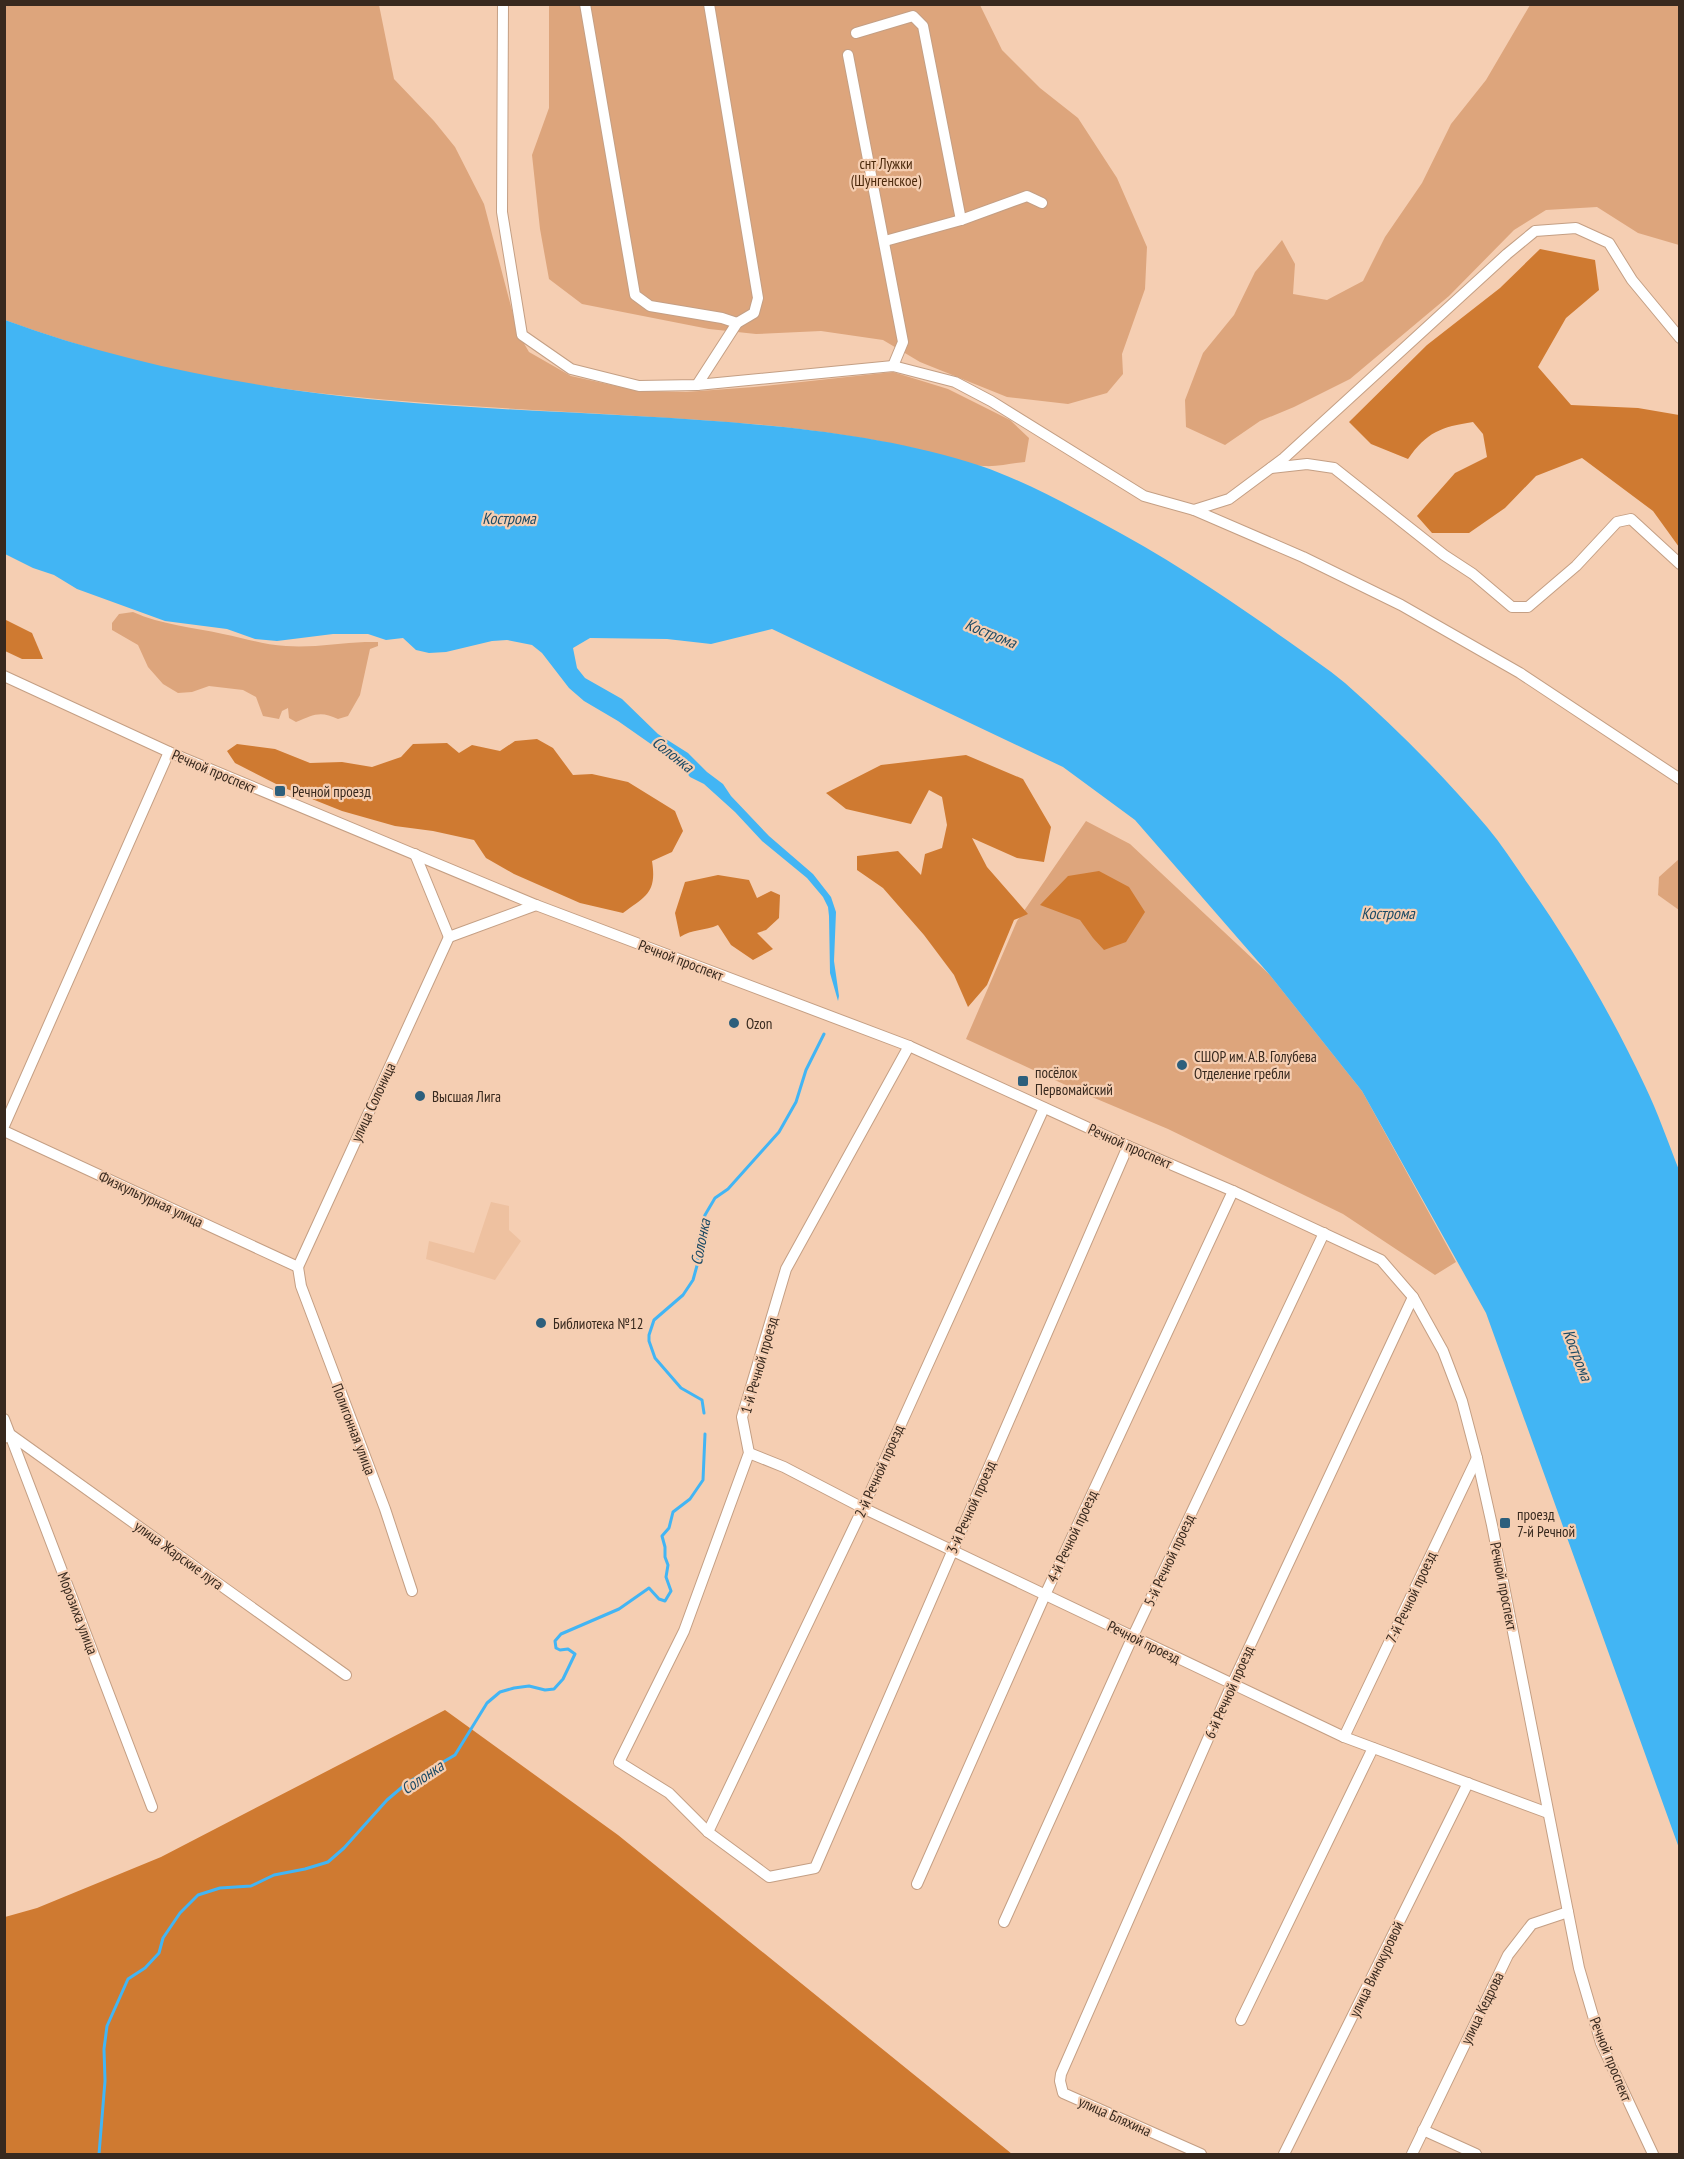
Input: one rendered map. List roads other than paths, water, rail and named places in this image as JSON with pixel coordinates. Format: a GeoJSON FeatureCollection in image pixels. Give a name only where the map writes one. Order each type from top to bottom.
{"type":"FeatureCollection","features":[{"type":"Feature","properties":{"kind":"street"},"geometry":{"type":"LineString","coordinates":[[503,4],[502,212],[522,335],[571,369],[639,386],[697,385],[893,366],[955,382],[991,401],[1144,496],[1194,510],[1304,557],[1401,605],[1520,672],[1680,779]]}},
{"type":"Feature","properties":{"kind":"street"},"geometry":{"type":"LineString","coordinates":[[585,4],[635,295],[650,306],[722,318],[737,323]]}},
{"type":"Feature","properties":{"kind":"street"},"geometry":{"type":"LineString","coordinates":[[697,385],[737,323],[754,313],[758,298],[709,4]]}},
{"type":"Feature","properties":{"kind":"street"},"geometry":{"type":"LineString","coordinates":[[856,33],[913,16],[923,26],[961,220]]}},
{"type":"Feature","properties":{"kind":"street"},"geometry":{"type":"LineString","coordinates":[[848,55],[903,342],[893,366]]}},
{"type":"Feature","properties":{"kind":"street"},"geometry":{"type":"LineString","coordinates":[[885,241],[961,220],[1027,196],[1042,203]]}},
{"type":"Feature","properties":{"kind":"street"},"geometry":{"type":"LineString","coordinates":[[1194,510],[1229,499],[1284,459],[1507,254],[1535,231],[1576,228],[1609,243],[1632,280],[1680,338]]}},
{"type":"Feature","properties":{"kind":"street"},"geometry":{"type":"LineString","coordinates":[[1270,468],[1307,464],[1334,468],[1512,606],[1528,607],[1546,594],[1596,546],[1617,522],[1631,519],[1680,564]]}},
{"type":"Feature","properties":{"kind":"street","name":"Речной проспект"},"geometry":{"type":"LineString","coordinates":[[4,676],[169,752],[536,905],[909,1047],[1233,1191],[1381,1260],[1413,1297],[1443,1352],[1462,1401],[1477,1458],[1579,1968],[1601,2043],[1653,2154]]}},
{"type":"Feature","properties":{"kind":"street"},"geometry":{"type":"LineString","coordinates":[[4,1126],[169,752]]}},
{"type":"Feature","properties":{"kind":"street"},"geometry":{"type":"LineString","coordinates":[[415,854],[448,938],[536,905]]}},
{"type":"Feature","properties":{"kind":"street","name":"улица Солоница"},"geometry":{"type":"LineString","coordinates":[[298,1267],[448,938]]}},
{"type":"Feature","properties":{"kind":"street","name":"1-й Речной проезд"},"geometry":{"type":"LineString","coordinates":[[749,1453],[742,1417],[786,1269],[909,1047]]}},
{"type":"Feature","properties":{"kind":"street","name":"2-й Речной проезд"},"geometry":{"type":"LineString","coordinates":[[708,1832],[863,1508],[1044,1107]]}},
{"type":"Feature","properties":{"kind":"street","name":"Физкультурная улица"},"geometry":{"type":"LineString","coordinates":[[4,1131],[298,1267]]}},
{"type":"Feature","properties":{"kind":"street","name":"3-й Речной проезд"},"geometry":{"type":"LineString","coordinates":[[708,1832],[769,1877],[814,1868],[1128,1146]]}},
{"type":"Feature","properties":{"kind":"street","name":"4-й Речной проезд"},"geometry":{"type":"LineString","coordinates":[[916,1884],[1045,1595],[1233,1191]]}},
{"type":"Feature","properties":{"kind":"street","name":"5-й Речной проезд"},"geometry":{"type":"LineString","coordinates":[[1004,1922],[1133,1636],[1324,1233]]}},
{"type":"Feature","properties":{"kind":"street","name":"Полигонная улица"},"geometry":{"type":"LineString","coordinates":[[298,1267],[301,1286],[412,1591]]}},
{"type":"Feature","properties":{"kind":"street","name":"6-й Речной проезд"},"geometry":{"type":"LineString","coordinates":[[1063,2093],[1061,2074],[1232,1684],[1413,1297]]}},
{"type":"Feature","properties":{"kind":"street","name":"Морозиха улица"},"geometry":{"type":"LineString","coordinates":[[4,1419],[8,1436],[152,1806]]}},
{"type":"Feature","properties":{"kind":"street","name":"улица Жарские луга"},"geometry":{"type":"LineString","coordinates":[[8,1436],[346,1675]]}},
{"type":"Feature","properties":{"kind":"street"},"geometry":{"type":"LineString","coordinates":[[708,1832],[669,1793],[618,1762],[684,1630],[749,1453]]}},
{"type":"Feature","properties":{"kind":"street","name":"Речной проезд"},"geometry":{"type":"LineString","coordinates":[[749,1453],[784,1467],[863,1508],[1344,1737],[1548,1813]]}},
{"type":"Feature","properties":{"kind":"street","name":"7-й Речной проезд"},"geometry":{"type":"LineString","coordinates":[[1344,1737],[1477,1458]]}},
{"type":"Feature","properties":{"kind":"street"},"geometry":{"type":"LineString","coordinates":[[1241,2020],[1373,1748]]}},
{"type":"Feature","properties":{"kind":"street","name":"улица Винокуровой"},"geometry":{"type":"LineString","coordinates":[[1284,2154],[1468,1784]]}},
{"type":"Feature","properties":{"kind":"street","name":"улица Кедрова"},"geometry":{"type":"LineString","coordinates":[[1412,2154],[1508,1955],[1532,1924],[1568,1912]]}},
{"type":"Feature","properties":{"kind":"street","name":"улица Бляхина"},"geometry":{"type":"LineString","coordinates":[[1063,2093],[1201,2154]]}},
{"type":"Feature","properties":{"kind":"street"},"geometry":{"type":"LineString","coordinates":[[1423,2130],[1476,2154]]}},
{"type":"Feature","properties":{"kind":"water","name":"Кострома"},"geometry":{"type":"Polygon","coordinates":[[[5,320],[58,338],[165,367],[329,395],[440,405],[773,426],[878,440],[956,458],[1027,485],[1149,549],[1265,625],[1331,672],[1364,700],[1419,752],[1471,808],[1498,841],[1545,908],[1619,1034],[1650,1096],[1679,1170],[1679,1848],[1486,1313],[1362,1091],[1269,974],[1135,820],[1063,767],[772,629],[711,644],[667,639],[590,638],[573,648],[577,668],[585,678],[622,699],[658,734],[688,753],[723,784],[731,796],[769,836],[813,874],[831,897],[836,912],[834,961],[838,1001],[830,973],[828,907],[823,897],[807,878],[762,841],[704,784],[690,777],[678,763],[618,721],[584,701],[569,688],[542,653],[532,645],[507,640],[492,641],[446,652],[429,653],[416,650],[403,638],[386,640],[368,634],[333,634],[277,641],[255,639],[227,629],[165,621],[77,589],[54,575],[33,568],[5,554],[5,320]]]}},
{"type":"Feature","properties":{"kind":"waterway","name":"Солонка"},"geometry":{"type":"LineString","coordinates":[[704,1413],[702,1400],[681,1388],[655,1358],[649,1335],[654,1320],[683,1295],[693,1280],[698,1262],[697,1244],[705,1215],[715,1198],[728,1189],[779,1132],[796,1102],[806,1070],[824,1034]]}},
{"type":"Feature","properties":{"kind":"waterway","name":"Солонка"},"geometry":{"type":"LineString","coordinates":[[99,2154],[107,2026],[128,1979],[145,1968],[159,1953],[163,1938],[180,1913],[198,1895],[220,1888],[251,1886],[274,1875],[328,1862],[344,1848],[387,1800],[407,1783],[455,1755],[487,1703],[500,1692],[529,1686],[545,1690],[554,1689],[563,1679],[575,1654],[568,1649],[556,1648],[555,1641],[561,1634],[619,1609],[649,1588],[659,1599],[665,1601],[671,1591],[666,1577],[668,1565],[662,1536],[669,1528],[673,1512],[690,1499],[703,1480],[705,1434]]}},
{"type":"Feature","properties":{"kind":"place","name":"Речной проезд"},"geometry":{"type":"Point","coordinates":[280,791]}},
{"type":"Feature","properties":{"kind":"place","name":"Ozon"},"geometry":{"type":"Point","coordinates":[734,1023]}},
{"type":"Feature","properties":{"kind":"place","name":"СШОР им. А.В. Голубева Отделение гребли"},"geometry":{"type":"Point","coordinates":[1182,1065]}},
{"type":"Feature","properties":{"kind":"place","name":"посёлок Первомайский"},"geometry":{"type":"Point","coordinates":[1023,1081]}},
{"type":"Feature","properties":{"kind":"place","name":"Высшая Лига"},"geometry":{"type":"Point","coordinates":[420,1096]}},
{"type":"Feature","properties":{"kind":"place","name":"Библиотека №12"},"geometry":{"type":"Point","coordinates":[541,1323]}},
{"type":"Feature","properties":{"kind":"place","name":"проезд 7-й Речной"},"geometry":{"type":"Point","coordinates":[1505,1523]}},
{"type":"Feature","properties":{"kind":"park label","name":"снт Лужки (Шунгенское)"},"geometry":{"type":"Point","coordinates":[886,172]}}]}
